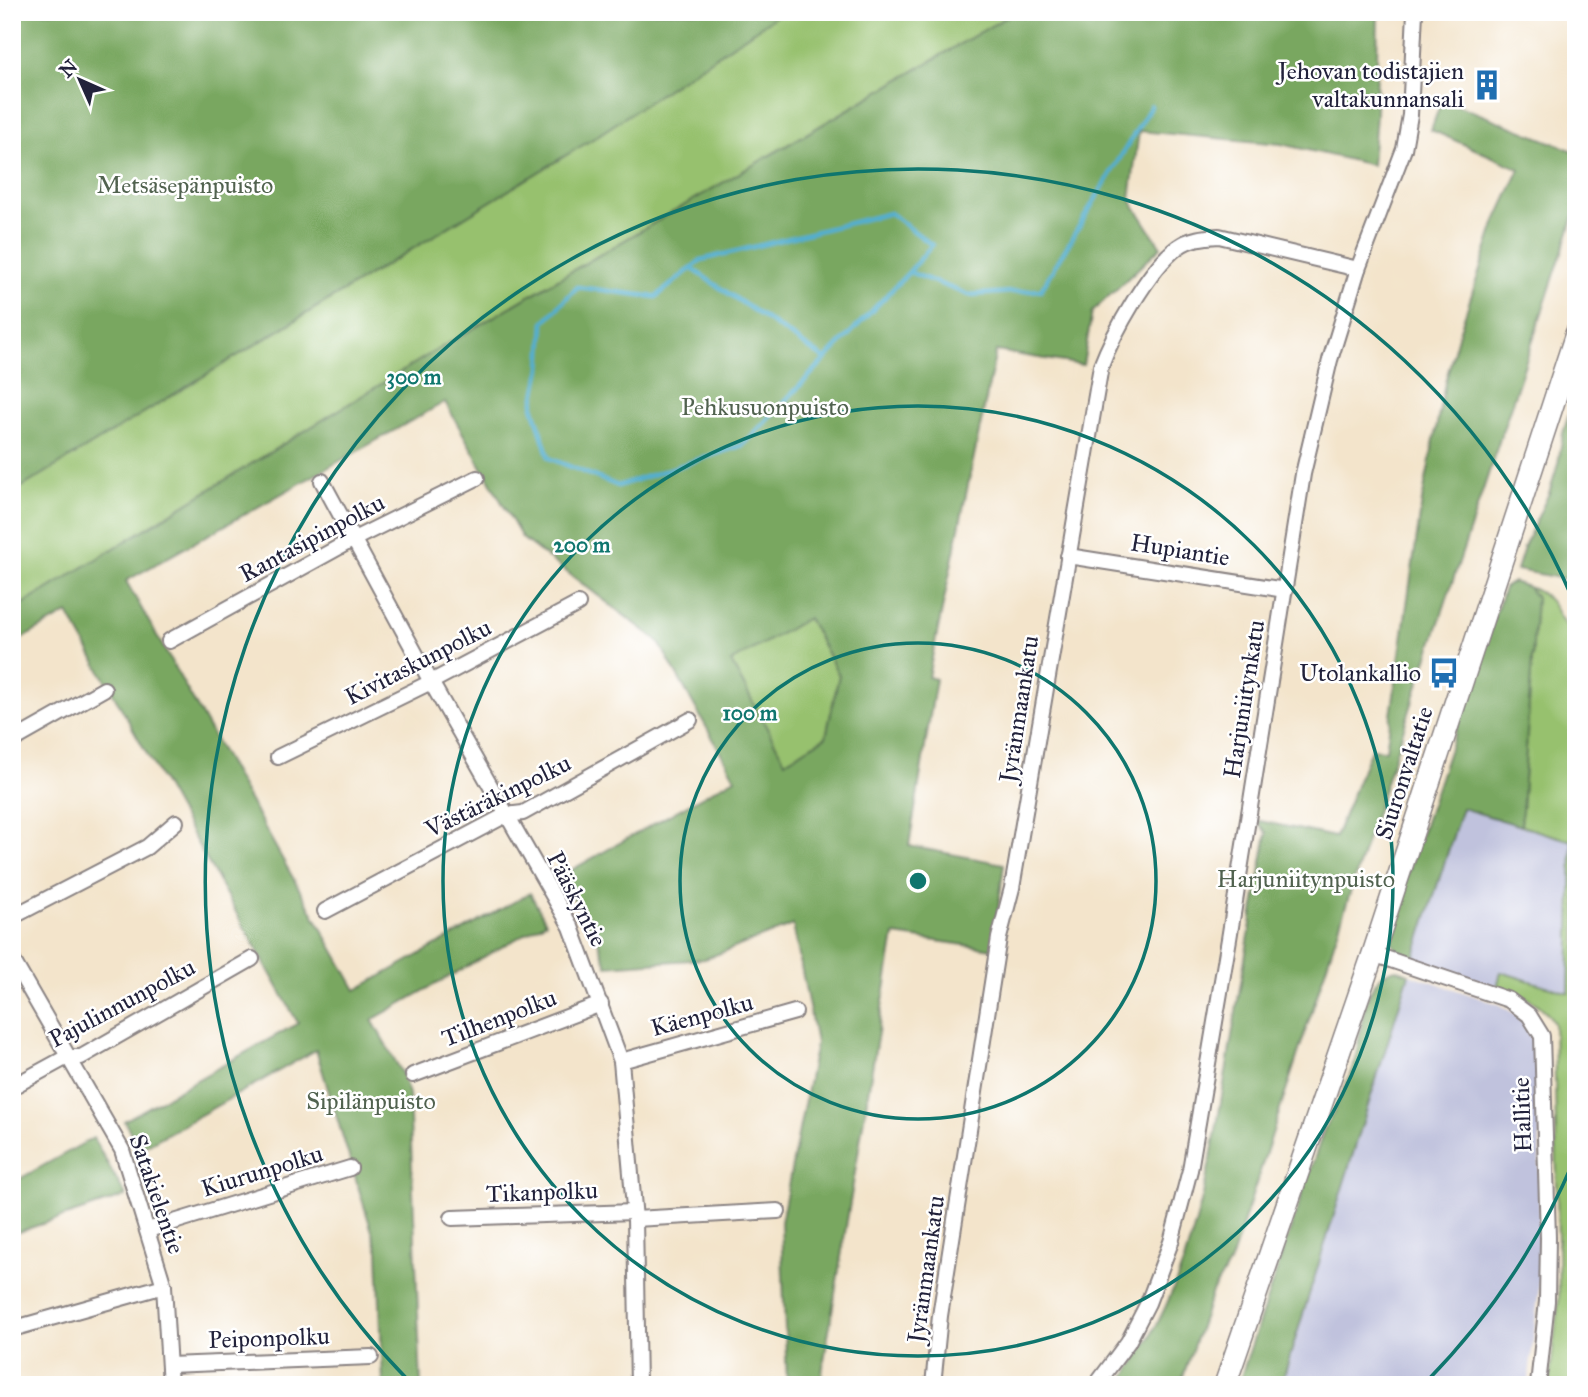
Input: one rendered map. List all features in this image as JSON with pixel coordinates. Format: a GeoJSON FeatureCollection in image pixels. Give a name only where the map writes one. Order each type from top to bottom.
{"type":"FeatureCollection","features":[{"type":"Feature","properties":{"kind":"main road","name":"Siuronvaltatie"},"geometry":{"type":"LineString","coordinates":[[1225,1385],[1373,954],[1576,334]]}},
{"type":"Feature","properties":{"kind":"street","name":"Harjuniitynkatu"},"geometry":{"type":"LineString","coordinates":[[1096,1385],[1128,1342],[1148,1304],[1171,1242],[1190,1170],[1303,474],[1330,360],[1358,269],[1404,149],[1410,115],[1415,12]]}},
{"type":"Feature","properties":{"kind":"street","name":"Jyränmaankatu"},"geometry":{"type":"LineString","coordinates":[[933,1385],[940,1317],[999,938],[1014,880],[1101,366],[1112,338],[1158,269],[1177,248],[1197,237],[1219,236],[1358,269]]}},
{"type":"Feature","properties":{"kind":"street","name":"Rantasipinpolku"},"geometry":{"type":"LineString","coordinates":[[169,640],[352,540],[477,478]]}},
{"type":"Feature","properties":{"kind":"street","name":"Pääskyntie"},"geometry":{"type":"LineString","coordinates":[[322,481],[352,540],[570,927],[621,1061],[634,1215],[638,1385]]}},
{"type":"Feature","properties":{"kind":"street","name":"Hupiantie"},"geometry":{"type":"LineString","coordinates":[[1068,556],[1285,590]]}},
{"type":"Feature","properties":{"kind":"street","name":"Kivitaskunpolku"},"geometry":{"type":"LineString","coordinates":[[278,757],[431,682],[578,604]]}},
{"type":"Feature","properties":{"kind":"street"},"geometry":{"type":"LineString","coordinates":[[12,741],[104,689]]}},
{"type":"Feature","properties":{"kind":"street","name":"Västäräkinpolku"},"geometry":{"type":"LineString","coordinates":[[325,911],[506,815],[523,813],[690,720]]}},
{"type":"Feature","properties":{"kind":"street"},"geometry":{"type":"LineString","coordinates":[[12,917],[147,846],[176,822]]}},
{"type":"Feature","properties":{"kind":"street","name":"Hallitie"},"geometry":{"type":"LineString","coordinates":[[1373,954],[1509,1000],[1529,1015],[1542,1036],[1548,1238],[1547,1301],[1538,1385]]}},
{"type":"Feature","properties":{"kind":"street","name":"Satakielentie"},"geometry":{"type":"LineString","coordinates":[[12,959],[122,1150],[164,1286],[170,1385]]}},
{"type":"Feature","properties":{"kind":"street","name":"Pajulinnunpolku"},"geometry":{"type":"LineString","coordinates":[[12,1087],[67,1057],[80,1057],[252,959]]}},
{"type":"Feature","properties":{"kind":"street","name":"Tilhenpolku"},"geometry":{"type":"LineString","coordinates":[[413,1075],[601,1004]]}},
{"type":"Feature","properties":{"kind":"street","name":"Käenpolku"},"geometry":{"type":"LineString","coordinates":[[621,1061],[795,1012]]}},
{"type":"Feature","properties":{"kind":"street","name":"Kiurunpolku"},"geometry":{"type":"LineString","coordinates":[[148,1230],[350,1168]]}},
{"type":"Feature","properties":{"kind":"street","name":"Tikanpolku"},"geometry":{"type":"LineString","coordinates":[[452,1217],[778,1211]]}},
{"type":"Feature","properties":{"kind":"street"},"geometry":{"type":"LineString","coordinates":[[12,1329],[164,1286]]}},
{"type":"Feature","properties":{"kind":"street","name":"Peiponpolku"},"geometry":{"type":"LineString","coordinates":[[169,1364],[371,1357]]}},
{"type":"Feature","properties":{"kind":"shaded area"},"geometry":{"type":"Polygon","coordinates":[[[1462,807],[1572,841],[1569,994],[1501,972],[1497,987],[1414,958],[1462,807]]]}},
{"type":"Feature","properties":{"kind":"shaded area"},"geometry":{"type":"Polygon","coordinates":[[[1409,974],[1498,1004],[1515,1014],[1525,1025],[1535,1045],[1540,1066],[1539,1288],[1528,1385],[1281,1385],[1409,974]]]}},
{"type":"Feature","properties":{"kind":"green space","name":"Metsäsepänpuisto"},"geometry":{"type":"Polygon","coordinates":[[[12,12],[782,12],[591,140],[12,493],[12,12]]]}},
{"type":"Feature","properties":{"kind":"green space"},"geometry":{"type":"Polygon","coordinates":[[[782,12],[1015,12],[430,354],[12,611],[12,493],[591,140],[782,12]]]}},
{"type":"Feature","properties":{"kind":"green space","name":"Pehkusuonpuisto"},"geometry":{"type":"Polygon","coordinates":[[[1015,12],[1378,12],[1372,165],[1281,144],[1139,131],[1130,199],[1161,247],[1092,312],[1083,365],[996,351],[928,677],[936,679],[909,846],[1004,864],[993,949],[894,935],[820,1385],[787,1385],[781,1222],[816,1043],[793,925],[705,959],[607,966],[598,941],[561,876],[735,778],[658,641],[522,538],[445,402],[126,581],[356,990],[530,893],[546,922],[372,1020],[401,1071],[409,1094],[421,1385],[383,1385],[378,1251],[316,1050],[140,1149],[124,1121],[298,1023],[68,613],[12,644],[12,611],[430,354],[1015,12]],[[808,618],[731,662],[785,761],[826,737],[839,675],[808,618]]]}},
{"type":"Feature","properties":{"kind":"green space","name":"Harjuniitynpuisto"},"geometry":{"type":"Polygon","coordinates":[[[1442,99],[1576,152],[1576,210],[1231,1261],[1212,1292],[1180,1385],[1119,1385],[1165,1308],[1195,1227],[1214,1142],[1267,833],[1256,820],[1335,837],[1371,749],[1386,750],[1422,501],[1445,383],[1496,221],[1520,169],[1431,130],[1442,99]]]}},
{"type":"Feature","properties":{"kind":"green space"},"geometry":{"type":"Polygon","coordinates":[[[1576,392],[1576,581],[1517,570],[1524,547],[1549,493],[1576,392]]]}},
{"type":"Feature","properties":{"kind":"green space"},"geometry":{"type":"Polygon","coordinates":[[[1513,582],[1528,587],[1536,598],[1521,826],[1462,808],[1414,958],[1395,949],[1390,926],[1504,588],[1513,582]]]}},
{"type":"Feature","properties":{"kind":"green space"},"geometry":{"type":"Polygon","coordinates":[[[1528,587],[1541,592],[1549,599],[1565,626],[1576,636],[1576,1385],[1549,1385],[1559,1298],[1554,1023],[1536,1004],[1497,987],[1501,972],[1569,993],[1572,841],[1521,826],[1536,598],[1528,587]]]}},
{"type":"Feature","properties":{"kind":"green space"},"geometry":{"type":"Polygon","coordinates":[[[808,618],[839,675],[826,737],[784,762],[730,662],[808,618]]]}},
{"type":"Feature","properties":{"kind":"green space"},"geometry":{"type":"Polygon","coordinates":[[[1396,969],[1409,974],[1281,1385],[1238,1385],[1324,1130],[1354,1064],[1369,995],[1384,974],[1396,969]]]}},
{"type":"Feature","properties":{"kind":"green space"},"geometry":{"type":"Polygon","coordinates":[[[93,1138],[126,1196],[12,1234],[12,1183],[93,1138]]]}},
{"type":"Feature","properties":{"kind":"waterway"},"geometry":{"type":"LineString","coordinates":[[909,272],[932,245],[890,213],[701,260],[656,297],[577,287],[544,322],[541,368],[533,406],[549,458],[618,486],[743,445],[909,272],[969,295],[1041,290],[1151,106]]}},
{"type":"Feature","properties":{"kind":"waterway"},"geometry":{"type":"LineString","coordinates":[[691,268],[825,359]]}},
{"type":"Feature","properties":{"kind":"place","name":"Jehovan todistajien valtakunnansali"},"geometry":{"type":"Point","coordinates":[1487,85]}},
{"type":"Feature","properties":{"kind":"place","name":"Utolankallio"},"geometry":{"type":"Point","coordinates":[1444,673]}},
{"type":"Feature","properties":{"kind":"park label","name":"Sipilänpuisto"},"geometry":{"type":"Point","coordinates":[371,1101]}}]}
